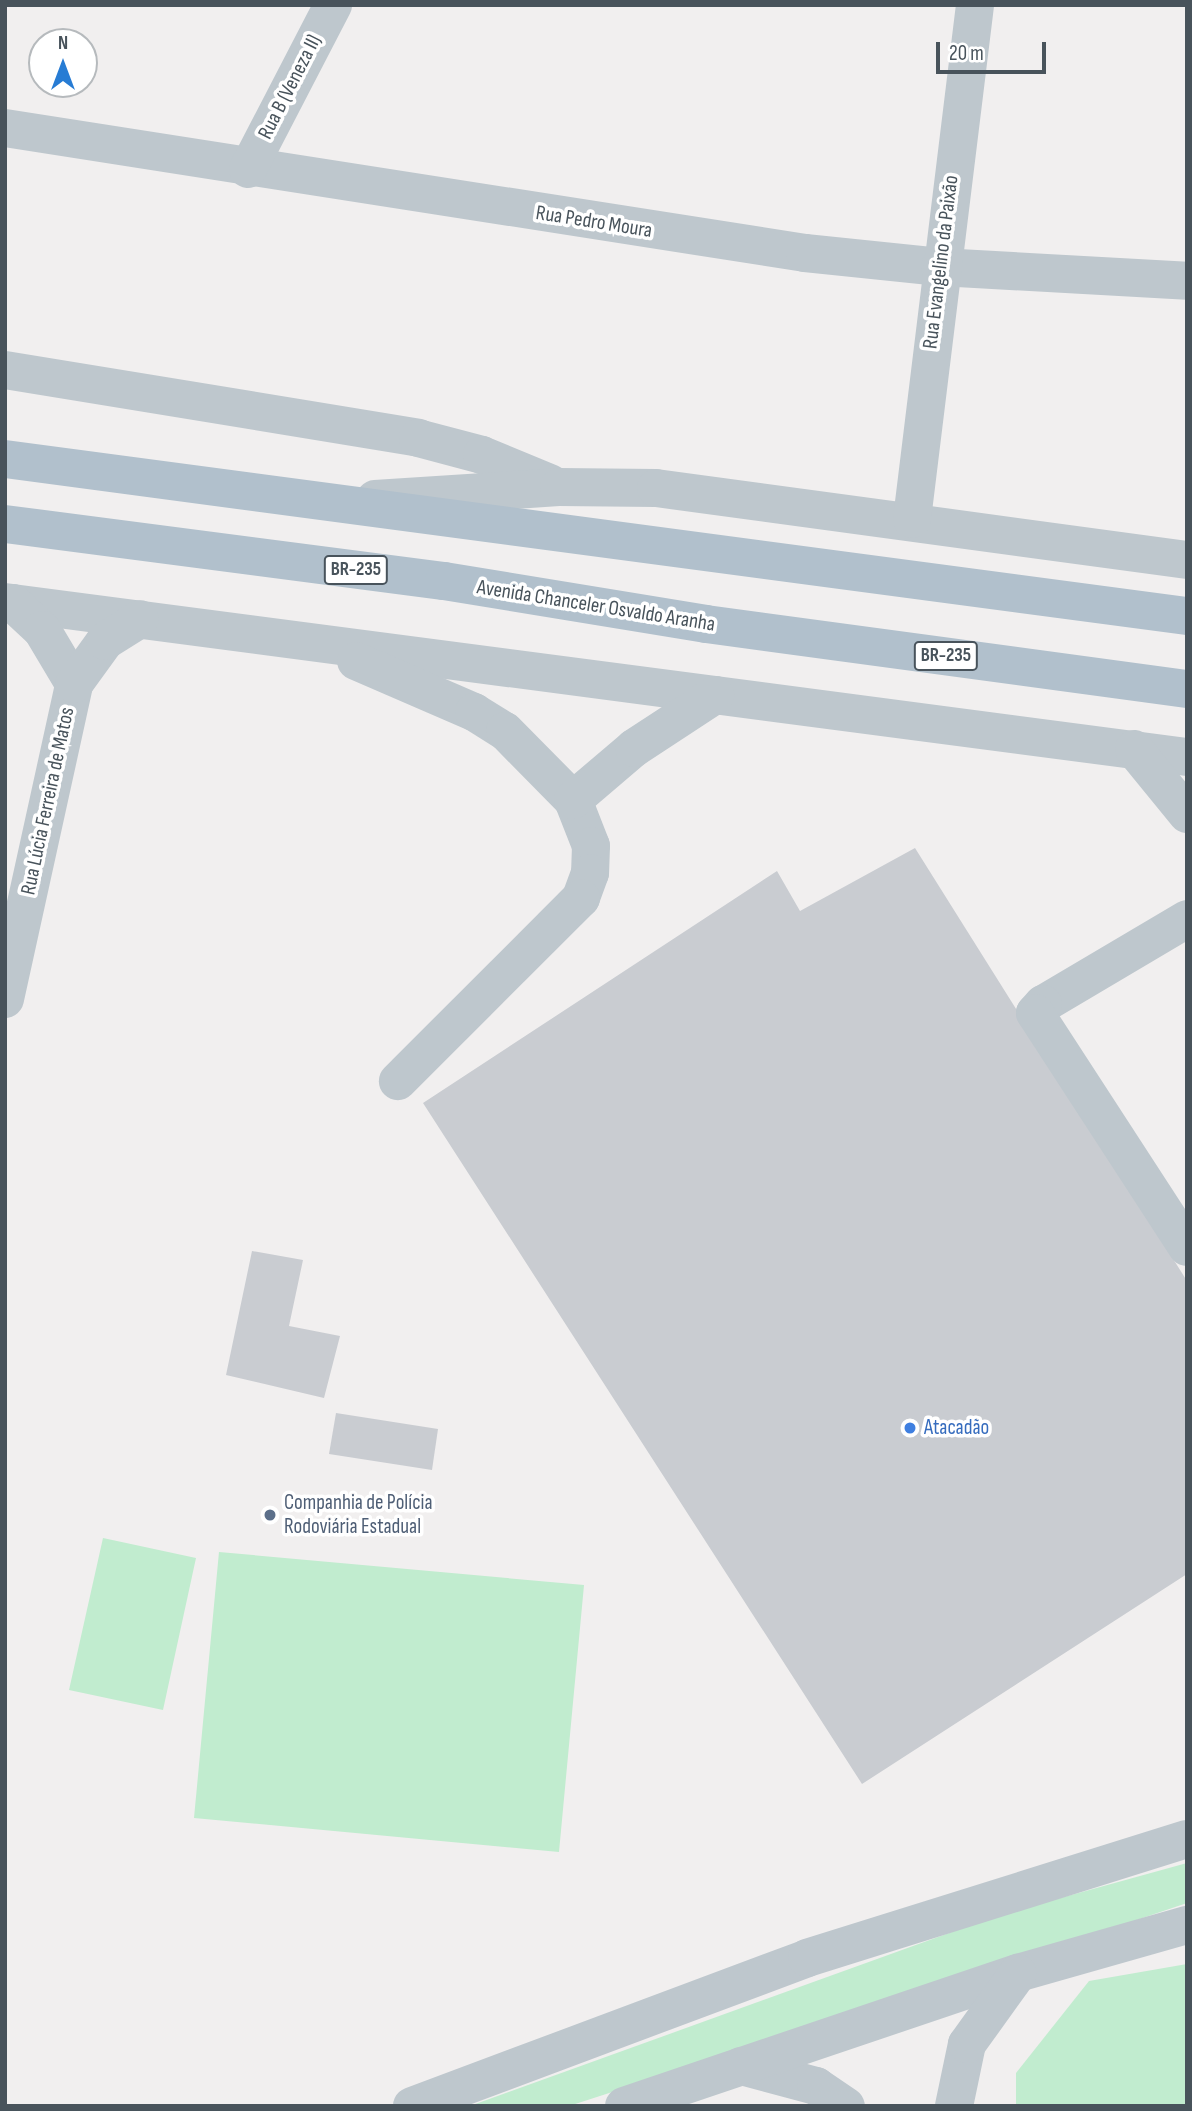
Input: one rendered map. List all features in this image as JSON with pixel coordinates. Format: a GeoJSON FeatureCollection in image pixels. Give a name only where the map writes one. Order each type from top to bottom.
{"type":"FeatureCollection","features":[{"type":"Feature","properties":{"kind":"main road"},"geometry":{"type":"LineString","coordinates":[[5,459],[1187,616]]}},
{"type":"Feature","properties":{"kind":"main road","name":"Avenida Chanceler Osvaldo Aranha"},"geometry":{"type":"LineString","coordinates":[[5,524],[444,581],[706,624],[1187,689]]}},
{"type":"Feature","properties":{"kind":"street","name":"Rua B (Veneza II)"},"geometry":{"type":"LineString","coordinates":[[248,169],[333,5]]}},
{"type":"Feature","properties":{"kind":"street","name":"Rua Evangelino da Paixão"},"geometry":{"type":"LineString","coordinates":[[912,519],[940,267],[975,5]]}},
{"type":"Feature","properties":{"kind":"street","name":"Rua Pedro Moura"},"geometry":{"type":"LineString","coordinates":[[5,128],[248,169],[805,253],[940,267],[1187,281]]}},
{"type":"Feature","properties":{"kind":"street"},"geometry":{"type":"LineString","coordinates":[[5,370],[418,438],[482,455],[559,487]]}},
{"type":"Feature","properties":{"kind":"street"},"geometry":{"type":"LineString","coordinates":[[323,503],[559,487],[656,488],[912,519],[1187,560]]}},
{"type":"Feature","properties":{"kind":"street"},"geometry":{"type":"LineString","coordinates":[[9,602],[1187,757]]}},
{"type":"Feature","properties":{"kind":"street"},"geometry":{"type":"LineString","coordinates":[[9,602],[42,630],[74,684],[105,641],[139,620]]}},
{"type":"Feature","properties":{"kind":"street"},"geometry":{"type":"LineString","coordinates":[[313,642],[495,725],[573,800],[591,846],[590,873],[581,898],[398,1081]]}},
{"type":"Feature","properties":{"kind":"street","name":"Rua Lúcia Ferreira de Matos"},"geometry":{"type":"LineString","coordinates":[[5,999],[74,684]]}},
{"type":"Feature","properties":{"kind":"street"},"geometry":{"type":"LineString","coordinates":[[573,800],[634,748],[715,695]]}},
{"type":"Feature","properties":{"kind":"street"},"geometry":{"type":"LineString","coordinates":[[1134,749],[1187,814]]}},
{"type":"Feature","properties":{"kind":"street"},"geometry":{"type":"LineString","coordinates":[[1187,919],[1043,1004],[1035,1013],[1187,1247]]}},
{"type":"Feature","properties":{"kind":"street"},"geometry":{"type":"LineString","coordinates":[[412,2106],[807,1958],[1187,1839]]}},
{"type":"Feature","properties":{"kind":"street"},"geometry":{"type":"LineString","coordinates":[[624,2106],[1018,1973],[1187,1925]]}},
{"type":"Feature","properties":{"kind":"street"},"geometry":{"type":"LineString","coordinates":[[954,2106],[967,2044],[1018,1973]]}},
{"type":"Feature","properties":{"kind":"street"},"geometry":{"type":"LineString","coordinates":[[741,2066],[816,2086],[846,2106]]}},
{"type":"Feature","properties":{"kind":"green space"},"geometry":{"type":"Polygon","coordinates":[[[103,1538],[196,1558],[163,1710],[69,1690],[103,1538]]]}},
{"type":"Feature","properties":{"kind":"green space"},"geometry":{"type":"Polygon","coordinates":[[[219,1552],[584,1585],[559,1852],[194,1818],[219,1552]]]}},
{"type":"Feature","properties":{"kind":"green space"},"geometry":{"type":"Polygon","coordinates":[[[1187,1863],[1187,1903],[569,2106],[470,2106],[999,1915],[1187,1863]]]}},
{"type":"Feature","properties":{"kind":"green space"},"geometry":{"type":"Polygon","coordinates":[[[1187,1964],[1187,2106],[1016,2106],[1016,2073],[1089,1981],[1187,1964]]]}},
{"type":"Feature","properties":{"kind":"building","name":"Atacadão"},"geometry":{"type":"Polygon","coordinates":[[[915,848],[1187,1281],[1187,1574],[862,1784],[423,1103],[777,871],[800,911],[915,848]]]}},
{"type":"Feature","properties":{"kind":"building"},"geometry":{"type":"Polygon","coordinates":[[[252,1251],[303,1260],[289,1326],[340,1336],[324,1398],[226,1375],[252,1251]]]}},
{"type":"Feature","properties":{"kind":"building"},"geometry":{"type":"Polygon","coordinates":[[[336,1413],[438,1429],[432,1470],[329,1454],[336,1413]]]}},
{"type":"Feature","properties":{"kind":"place","name":"Atacadão"},"geometry":{"type":"Point","coordinates":[910,1428]}},
{"type":"Feature","properties":{"kind":"place","name":"Companhia de Polícia Rodoviária Estadual"},"geometry":{"type":"Point","coordinates":[270,1515]}}]}
